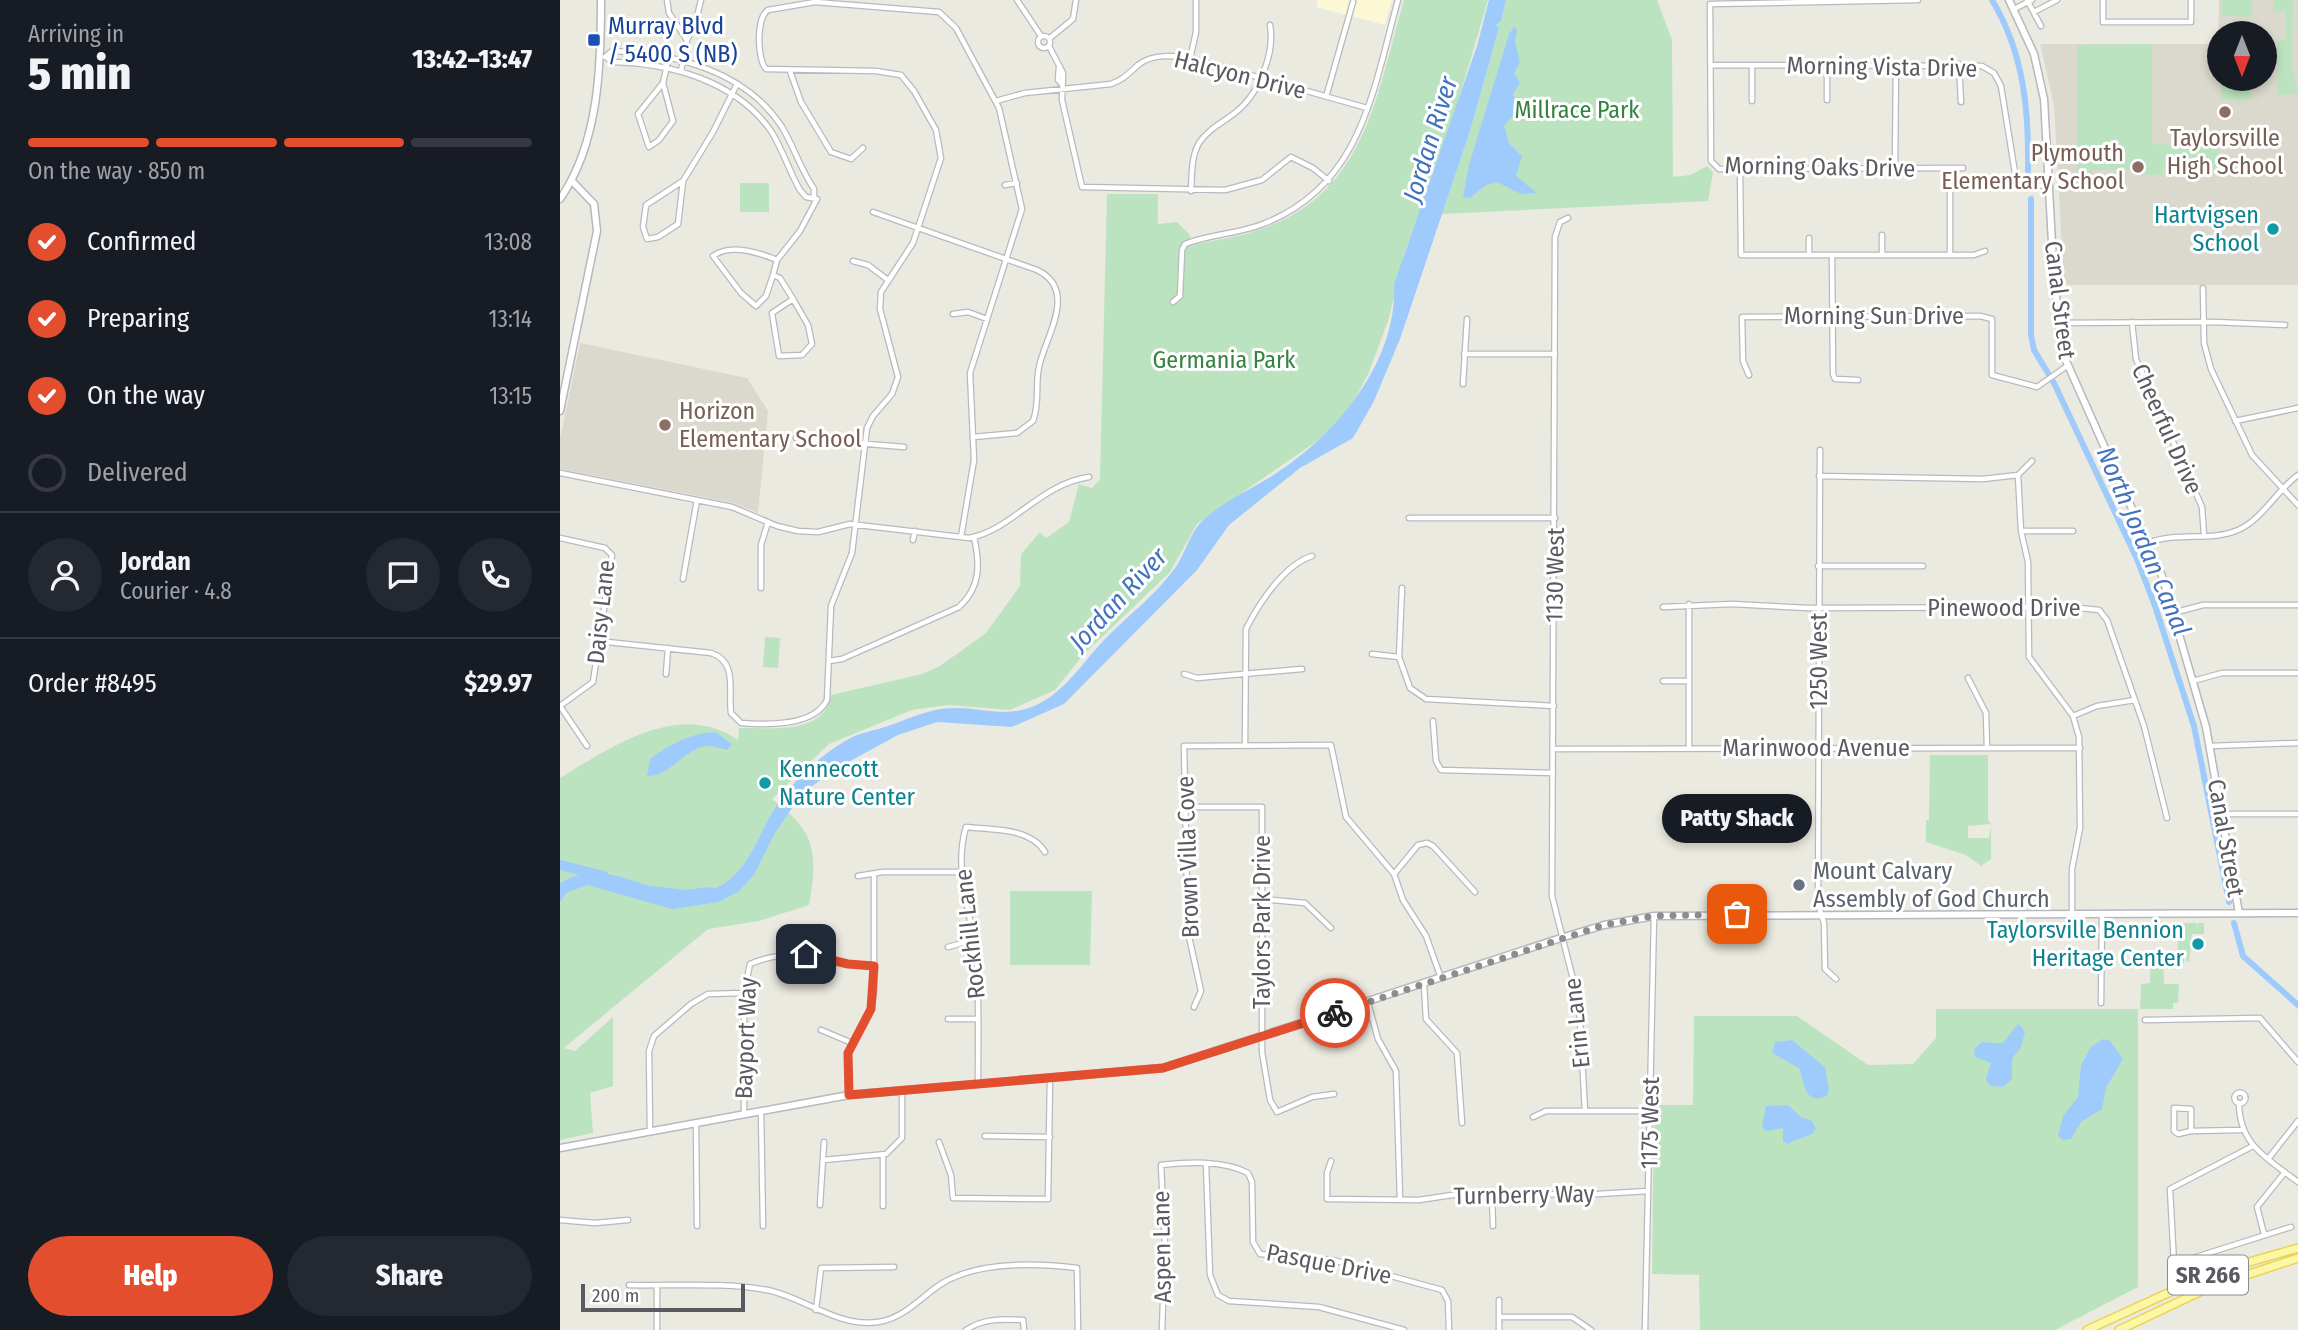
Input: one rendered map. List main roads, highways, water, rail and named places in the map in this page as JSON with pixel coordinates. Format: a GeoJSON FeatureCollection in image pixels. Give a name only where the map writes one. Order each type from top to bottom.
{"type":"FeatureCollection","features":[{"type":"Feature","properties":{"kind":"main road","name":"SR 266"},"geometry":{"type":"LineString","coordinates":[[2087,1330],[2214,1272],[2298,1248]]}},
{"type":"Feature","properties":{"kind":"main road","name":"SR 266"},"geometry":{"type":"LineString","coordinates":[[2119,1330],[2210,1287],[2298,1258]]}},
{"type":"Feature","properties":{"kind":"water"},"geometry":{"type":"Polygon","coordinates":[[[1489,0],[1506,0],[1501,21],[1496,25],[1499,28],[1471,128],[1400,339],[1374,401],[1353,438],[1300,468],[1229,525],[1197,570],[1064,704],[1012,727],[937,722],[898,735],[832,771],[801,795],[775,833],[754,875],[738,892],[719,902],[672,909],[587,885],[566,893],[560,902],[560,883],[581,875],[601,873],[677,893],[697,893],[718,887],[729,880],[746,861],[770,816],[792,786],[817,761],[847,740],[937,710],[956,708],[1014,711],[1024,710],[1045,700],[1056,693],[1108,636],[1165,581],[1204,519],[1222,505],[1272,476],[1318,441],[1358,395],[1374,369],[1385,341],[1392,313],[1394,284],[1477,46],[1489,0]]]}},
{"type":"Feature","properties":{"kind":"water"},"geometry":{"type":"Polygon","coordinates":[[[1514,27],[1517,30],[1515,41],[1520,62],[1514,73],[1520,83],[1513,94],[1517,111],[1504,126],[1509,143],[1522,156],[1516,176],[1537,193],[1521,194],[1497,182],[1486,185],[1470,198],[1463,197],[1469,165],[1509,34],[1514,27]]]}},
{"type":"Feature","properties":{"kind":"water"},"geometry":{"type":"Polygon","coordinates":[[[715,732],[732,744],[727,750],[705,746],[697,748],[662,772],[647,776],[650,759],[665,749],[689,737],[715,732]]]}},
{"type":"Feature","properties":{"kind":"water"},"geometry":{"type":"Polygon","coordinates":[[[2019,1024],[2025,1032],[2021,1047],[2012,1059],[2012,1079],[2003,1087],[1990,1086],[1986,1079],[1991,1063],[1975,1057],[1974,1049],[1982,1042],[2003,1043],[2019,1024]]]}},
{"type":"Feature","properties":{"kind":"water"},"geometry":{"type":"Polygon","coordinates":[[[2103,1039],[2110,1041],[2123,1059],[2106,1088],[2102,1109],[2081,1122],[2071,1139],[2062,1140],[2058,1135],[2063,1116],[2078,1097],[2081,1065],[2091,1047],[2103,1039]]]}},
{"type":"Feature","properties":{"kind":"water"},"geometry":{"type":"Polygon","coordinates":[[[1792,1040],[1825,1067],[1829,1089],[1827,1096],[1813,1098],[1809,1095],[1799,1068],[1772,1053],[1775,1042],[1792,1040]]]}},
{"type":"Feature","properties":{"kind":"water"},"geometry":{"type":"Polygon","coordinates":[[[1788,1105],[1801,1117],[1812,1121],[1816,1129],[1812,1134],[1787,1144],[1783,1141],[1783,1128],[1766,1131],[1762,1127],[1766,1106],[1788,1105]]]}},
{"type":"Feature","properties":{"kind":"waterway","name":"North Jordan Canal"},"geometry":{"type":"LineString","coordinates":[[1992,0],[2003,20],[2018,61],[2025,104],[2028,171]]}},
{"type":"Feature","properties":{"kind":"waterway","name":"North Jordan Canal"},"geometry":{"type":"LineString","coordinates":[[2031,199],[2031,335],[2034,350],[2054,383],[2137,559],[2155,606],[2194,726],[2229,902]]}},
{"type":"Feature","properties":{"kind":"waterway","name":"Jordan River"},"geometry":{"type":"LineString","coordinates":[[560,865],[604,876]]}},
{"type":"Feature","properties":{"kind":"waterway","name":"Jordan River"},"geometry":{"type":"LineString","coordinates":[[652,891],[686,895],[710,892]]}},
{"type":"Feature","properties":{"kind":"waterway","name":"North Jordan Canal"},"geometry":{"type":"LineString","coordinates":[[2234,923],[2243,956],[2298,1005]]}},
{"type":"Feature","properties":{"kind":"place","name":"Murray Blvd / 5400 S (NB)"},"geometry":{"type":"Point","coordinates":[594,40]}},
{"type":"Feature","properties":{"kind":"place","name":"Taylorsville High School"},"geometry":{"type":"Point","coordinates":[2225,112]}},
{"type":"Feature","properties":{"kind":"place","name":"Plymouth Elementary School"},"geometry":{"type":"Point","coordinates":[2138,167]}},
{"type":"Feature","properties":{"kind":"place","name":"Hartvigsen School"},"geometry":{"type":"Point","coordinates":[2273,229]}},
{"type":"Feature","properties":{"kind":"place","name":"Horizon Elementary School"},"geometry":{"type":"Point","coordinates":[665,425]}},
{"type":"Feature","properties":{"kind":"place","name":"Kennecott Nature Center"},"geometry":{"type":"Point","coordinates":[765,783]}},
{"type":"Feature","properties":{"kind":"place","name":"Mount Calvary Assembly of God Church"},"geometry":{"type":"Point","coordinates":[1799,885]}},
{"type":"Feature","properties":{"kind":"place","name":"Patty Shack"},"geometry":{"type":"Point","coordinates":[1737,914]}},
{"type":"Feature","properties":{"kind":"place","name":"Taylorsville Bennion Heritage Center"},"geometry":{"type":"Point","coordinates":[2198,944]}},
{"type":"Feature","properties":{"kind":"park label","name":"Millrace Park"},"geometry":{"type":"Point","coordinates":[1577,110]}},
{"type":"Feature","properties":{"kind":"park label","name":"Germania Park"},"geometry":{"type":"Point","coordinates":[1224,360]}}]}
